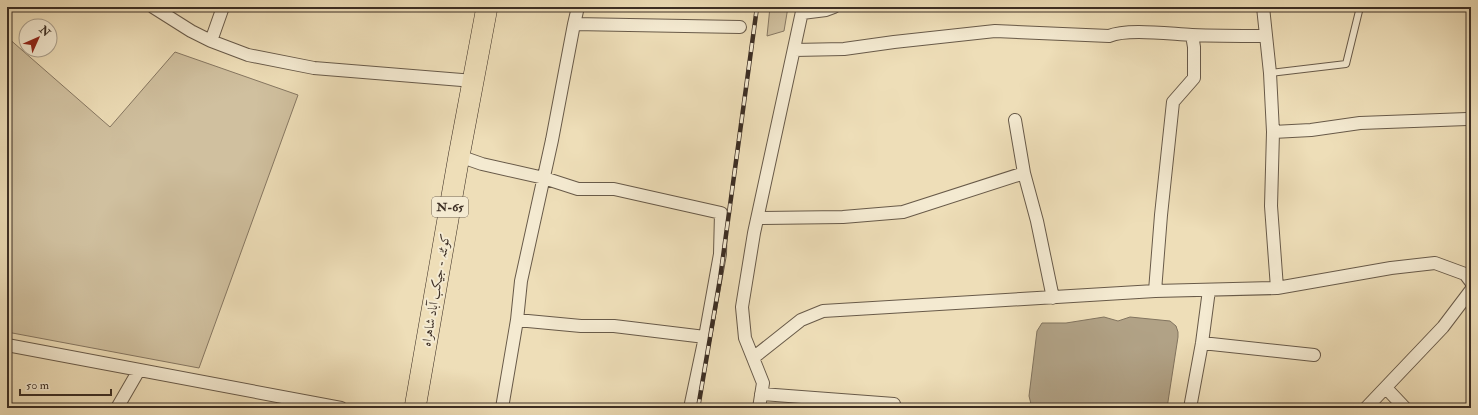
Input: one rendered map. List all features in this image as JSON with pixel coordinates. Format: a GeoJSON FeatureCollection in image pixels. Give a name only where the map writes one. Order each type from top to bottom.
{"type":"FeatureCollection","features":[{"type":"Feature","properties":{"kind":"highway","name":"کوئٹہ - جیکب آباد شاہراہ"},"geometry":{"type":"LineString","coordinates":[[414,408],[487,7]]}},
{"type":"Feature","properties":{"kind":"street"},"geometry":{"type":"LineString","coordinates":[[153,7],[191,31],[211,41],[248,55],[314,68],[474,81]]}},
{"type":"Feature","properties":{"kind":"street"},"geometry":{"type":"LineString","coordinates":[[211,41],[224,7]]}},
{"type":"Feature","properties":{"kind":"street"},"geometry":{"type":"LineString","coordinates":[[502,408],[517,320],[521,281],[544,178],[578,7]]}},
{"type":"Feature","properties":{"kind":"street"},"geometry":{"type":"LineString","coordinates":[[759,408],[763,383],[745,338],[742,307],[754,233],[802,10],[826,10],[834,7]]}},
{"type":"Feature","properties":{"kind":"street"},"geometry":{"type":"LineString","coordinates":[[1263,7],[1270,72],[1273,132],[1271,206],[1277,288]]}},
{"type":"Feature","properties":{"kind":"street"},"geometry":{"type":"LineString","coordinates":[[574,24],[740,27]]}},
{"type":"Feature","properties":{"kind":"street"},"geometry":{"type":"LineString","coordinates":[[794,50],[844,49],[995,31],[1109,36],[1115,33],[1150,32],[1192,35],[1266,36]]}},
{"type":"Feature","properties":{"kind":"street"},"geometry":{"type":"LineString","coordinates":[[1155,291],[1161,215],[1173,102],[1194,78],[1194,47],[1192,35]]}},
{"type":"Feature","properties":{"kind":"street"},"geometry":{"type":"LineString","coordinates":[[1015,120],[1024,173],[1037,221],[1052,298]]}},
{"type":"Feature","properties":{"kind":"street"},"geometry":{"type":"LineString","coordinates":[[1273,132],[1311,130],[1360,123],[1468,120]]}},
{"type":"Feature","properties":{"kind":"street"},"geometry":{"type":"LineString","coordinates":[[459,156],[482,164],[544,178],[578,189],[614,189],[721,213],[720,254],[690,408]]}},
{"type":"Feature","properties":{"kind":"street"},"geometry":{"type":"LineString","coordinates":[[758,218],[843,217],[903,212],[1024,173]]}},
{"type":"Feature","properties":{"kind":"street"},"geometry":{"type":"LineString","coordinates":[[753,358],[801,320],[823,311],[1155,291],[1277,288],[1391,268],[1435,263],[1465,274],[1471,282]]}},
{"type":"Feature","properties":{"kind":"street"},"geometry":{"type":"LineString","coordinates":[[1190,408],[1202,343],[1209,290]]}},
{"type":"Feature","properties":{"kind":"street"},"geometry":{"type":"LineString","coordinates":[[1366,408],[1444,327],[1471,290]]}},
{"type":"Feature","properties":{"kind":"street"},"geometry":{"type":"LineString","coordinates":[[517,320],[581,326],[614,326],[705,337]]}},
{"type":"Feature","properties":{"kind":"street"},"geometry":{"type":"LineString","coordinates":[[1202,343],[1314,355]]}},
{"type":"Feature","properties":{"kind":"street"},"geometry":{"type":"LineString","coordinates":[[7,345],[341,408]]}},
{"type":"Feature","properties":{"kind":"street"},"geometry":{"type":"LineString","coordinates":[[117,408],[139,370]]}},
{"type":"Feature","properties":{"kind":"street"},"geometry":{"type":"LineString","coordinates":[[1386,388],[1405,408]]}},
{"type":"Feature","properties":{"kind":"street"},"geometry":{"type":"LineString","coordinates":[[761,394],[894,404]]}},
{"type":"Feature","properties":{"kind":"lane"},"geometry":{"type":"LineString","coordinates":[[1270,72],[1346,64],[1360,7]]}},
{"type":"Feature","properties":{"kind":"shaded area"},"geometry":{"type":"Polygon","coordinates":[[[770,7],[788,7],[784,31],[767,36],[770,7]]]}},
{"type":"Feature","properties":{"kind":"shaded area"},"geometry":{"type":"Polygon","coordinates":[[[7,37],[18,47],[18,58],[31,58],[110,127],[175,52],[298,95],[199,368],[7,332],[7,37]]]}},
{"type":"Feature","properties":{"kind":"shaded area"},"geometry":{"type":"Polygon","coordinates":[[[1104,317],[1118,321],[1130,317],[1170,321],[1176,326],[1178,337],[1167,408],[1032,408],[1029,396],[1037,331],[1042,323],[1066,323],[1104,317]]]}},
{"type":"Feature","properties":{"kind":"railway"},"geometry":{"type":"LineString","coordinates":[[698,408],[720,279],[757,7]]}}]}
